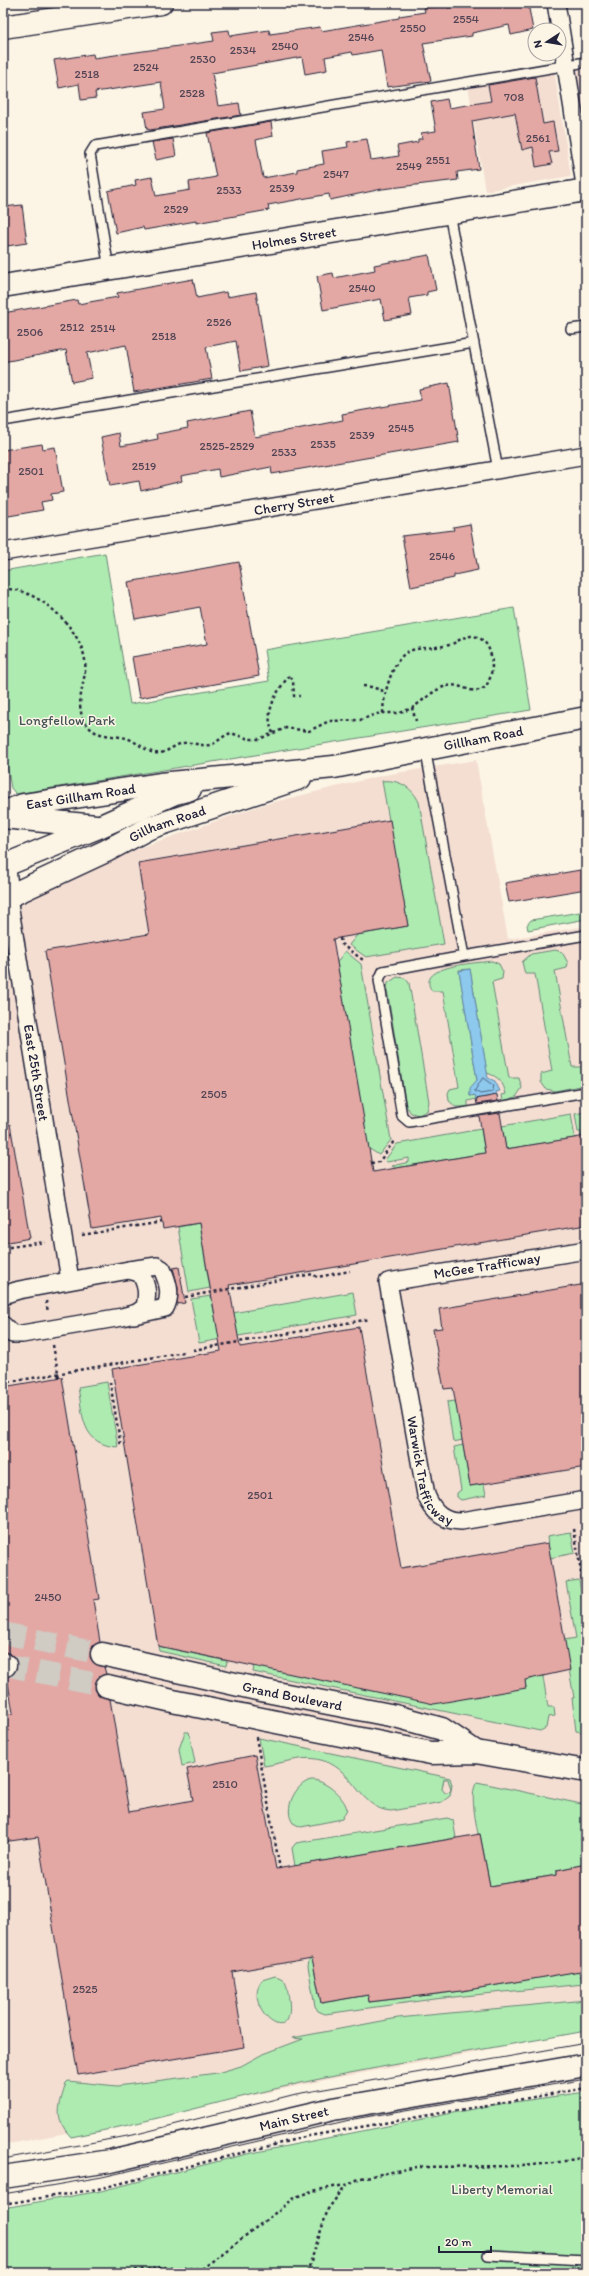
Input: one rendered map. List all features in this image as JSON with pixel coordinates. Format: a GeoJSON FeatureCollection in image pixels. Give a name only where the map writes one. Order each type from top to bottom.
{"type":"FeatureCollection","features":[{"type":"Feature","properties":{"kind":"main road"},"geometry":{"type":"LineString","coordinates":[[3,27],[161,3]]}},
{"type":"Feature","properties":{"kind":"main road","name":"Holmes Street"},"geometry":{"type":"LineString","coordinates":[[3,286],[586,191]]}},
{"type":"Feature","properties":{"kind":"main road","name":"Gillham Road"},"geometry":{"type":"LineString","coordinates":[[5,898],[106,851],[149,828],[334,767],[425,748],[586,718]]}},
{"type":"Feature","properties":{"kind":"main road","name":"Gillham Road"},"geometry":{"type":"LineString","coordinates":[[160,784],[249,774],[334,767]]}},
{"type":"Feature","properties":{"kind":"main road","name":"Gillham Road"},"geometry":{"type":"LineString","coordinates":[[4,866],[101,826],[175,793],[249,774]]}},
{"type":"Feature","properties":{"kind":"main road","name":"East Gillham Road"},"geometry":{"type":"LineString","coordinates":[[3,813],[23,805],[160,784]]}},
{"type":"Feature","properties":{"kind":"main road"},"geometry":{"type":"LineString","coordinates":[[3,817],[101,826],[149,828]]}},
{"type":"Feature","properties":{"kind":"main road","name":"East 25th Street"},"geometry":{"type":"LineString","coordinates":[[4,866],[5,898]]}},
{"type":"Feature","properties":{"kind":"main road","name":"Grand Boulevard"},"geometry":{"type":"LineString","coordinates":[[102,1654],[266,1690],[395,1716],[442,1729],[476,1752]]}},
{"type":"Feature","properties":{"kind":"main road","name":"Grand Boulevard"},"geometry":{"type":"LineString","coordinates":[[108,1686],[177,1702],[431,1753],[476,1752],[586,1771]]}},
{"type":"Feature","properties":{"kind":"main road","name":"Main Street"},"geometry":{"type":"LineString","coordinates":[[3,2177],[110,2161],[333,2109],[586,2065]]}},
{"type":"Feature","properties":{"kind":"street"},"geometry":{"type":"LineString","coordinates":[[556,3],[586,191]]}},
{"type":"Feature","properties":{"kind":"street","name":"Cherry Street"},"geometry":{"type":"LineString","coordinates":[[3,552],[586,455]]}},
{"type":"Feature","properties":{"kind":"street","name":"East 25th Street"},"geometry":{"type":"LineString","coordinates":[[5,898],[70,1280]]}},
{"type":"Feature","properties":{"kind":"street","name":"McGee Trafficway"},"geometry":{"type":"LineString","coordinates":[[388,1282],[586,1250]]}},
{"type":"Feature","properties":{"kind":"street"},"geometry":{"type":"LineString","coordinates":[[3,1297],[6,1294],[19,1290],[129,1270],[140,1273],[145,1282],[148,1294],[145,1307],[137,1313],[122,1317],[22,1334],[12,1334],[3,1325]]}},
{"type":"Feature","properties":{"kind":"street","name":"Warwick Trafficway"},"geometry":{"type":"LineString","coordinates":[[388,1282],[426,1495],[438,1515],[452,1521],[461,1521],[586,1500]]}},
{"type":"Feature","properties":{"kind":"lane"},"geometry":{"type":"LineString","coordinates":[[109,269],[90,154],[95,146],[586,62]]}},
{"type":"Feature","properties":{"kind":"lane"},"geometry":{"type":"LineString","coordinates":[[449,213],[498,470]]}},
{"type":"Feature","properties":{"kind":"lane"},"geometry":{"type":"LineString","coordinates":[[571,329],[586,327]]}},
{"type":"Feature","properties":{"kind":"lane"},"geometry":{"type":"LineString","coordinates":[[3,421],[474,343]]}},
{"type":"Feature","properties":{"kind":"lane"},"geometry":{"type":"LineString","coordinates":[[425,748],[464,956]]}},
{"type":"Feature","properties":{"kind":"lane"},"geometry":{"type":"LineString","coordinates":[[586,935],[383,971],[379,980],[402,1116],[410,1122],[586,1092]]}},
{"type":"Feature","properties":{"kind":"lane"},"geometry":{"type":"LineString","coordinates":[[488,2255],[586,2260]]}},
{"type":"Feature","properties":{"kind":"path"},"geometry":{"type":"LineString","coordinates":[[579,260],[586,259]]}},
{"type":"Feature","properties":{"kind":"path"},"geometry":{"type":"LineString","coordinates":[[3,589],[25,593],[40,601],[66,623],[75,634],[85,659],[80,698],[81,710],[89,728],[97,733],[133,741],[155,754],[182,743],[199,746],[213,744],[231,734],[254,739],[267,736],[286,728],[309,731],[329,721],[360,720],[383,713],[400,713],[412,708],[446,686],[457,686],[473,691],[484,688],[490,678],[491,663],[489,650],[484,641],[476,637],[468,636],[450,645],[411,650],[405,653],[398,661],[386,692],[383,713]]}},
{"type":"Feature","properties":{"kind":"path"},"geometry":{"type":"LineString","coordinates":[[273,733],[268,722],[269,713],[280,688],[290,675],[293,681],[294,696],[300,696]]}},
{"type":"Feature","properties":{"kind":"path"},"geometry":{"type":"LineString","coordinates":[[363,686],[372,687],[386,692]]}},
{"type":"Feature","properties":{"kind":"path"},"geometry":{"type":"LineString","coordinates":[[412,708],[416,721]]}},
{"type":"Feature","properties":{"kind":"path"},"geometry":{"type":"LineString","coordinates":[[340,938],[341,944],[363,960]]}},
{"type":"Feature","properties":{"kind":"path"},"geometry":{"type":"LineString","coordinates":[[371,1163],[379,1162],[394,1141]]}},
{"type":"Feature","properties":{"kind":"path"},"geometry":{"type":"LineString","coordinates":[[82,1235],[162,1222]]}},
{"type":"Feature","properties":{"kind":"path"},"geometry":{"type":"LineString","coordinates":[[3,1248],[45,1242]]}},
{"type":"Feature","properties":{"kind":"path"},"geometry":{"type":"LineString","coordinates":[[184,1297],[313,1274],[317,1277],[350,1272]]}},
{"type":"Feature","properties":{"kind":"path"},"geometry":{"type":"LineString","coordinates":[[45,1295],[48,1316]]}},
{"type":"Feature","properties":{"kind":"path"},"geometry":{"type":"LineString","coordinates":[[193,1350],[370,1319]]}},
{"type":"Feature","properties":{"kind":"path"},"geometry":{"type":"LineString","coordinates":[[52,1339],[59,1378]]}},
{"type":"Feature","properties":{"kind":"path"},"geometry":{"type":"LineString","coordinates":[[3,1383],[184,1352]]}},
{"type":"Feature","properties":{"kind":"path"},"geometry":{"type":"LineString","coordinates":[[108,1365],[109,1370]]}},
{"type":"Feature","properties":{"kind":"path"},"geometry":{"type":"LineString","coordinates":[[110,1382],[121,1447]]}},
{"type":"Feature","properties":{"kind":"path"},"geometry":{"type":"LineString","coordinates":[[574,1529],[586,1603]]}},
{"type":"Feature","properties":{"kind":"path"},"geometry":{"type":"LineString","coordinates":[[255,1734],[265,1799],[280,1869]]}},
{"type":"Feature","properties":{"kind":"path"},"geometry":{"type":"LineString","coordinates":[[3,2204],[98,2189],[316,2135],[586,2088]]}},
{"type":"Feature","properties":{"kind":"path"},"geometry":{"type":"LineString","coordinates":[[202,2269],[296,2197],[312,2191],[346,2185],[368,2176],[417,2167],[522,2166],[554,2163],[586,2157]]}},
{"type":"Feature","properties":{"kind":"path"},"geometry":{"type":"LineString","coordinates":[[307,2273],[328,2209],[346,2185]]}},
{"type":"Feature","properties":{"kind":"path"},"geometry":{"type":"LineString","coordinates":[[111,2273],[140,2270],[202,2269],[223,2273]]}},
{"type":"Feature","properties":{"kind":"shaded area"},"geometry":{"type":"Polygon","coordinates":[[[586,57],[586,130],[574,59],[586,57]]]}},
{"type":"Feature","properties":{"kind":"shaded area"},"geometry":{"type":"Polygon","coordinates":[[[553,63],[571,176],[485,191],[467,79],[553,63]]]}},
{"type":"Feature","properties":{"kind":"shaded area"},"geometry":{"type":"Polygon","coordinates":[[[476,760],[508,939],[586,926],[586,2030],[524,2041],[474,2053],[335,2078],[141,2119],[3,2145],[3,910],[125,853],[262,805],[384,775],[476,760]]]}},
{"type":"Feature","properties":{"kind":"green space","name":"Longfellow Park"},"geometry":{"type":"Polygon","coordinates":[[[105,553],[130,704],[269,681],[264,650],[514,608],[531,710],[16,794],[11,788],[3,742],[3,571],[105,553]]]}},
{"type":"Feature","properties":{"kind":"green space"},"geometry":{"type":"Polygon","coordinates":[[[382,781],[394,781],[404,785],[413,792],[419,802],[444,944],[366,957],[349,945],[357,935],[408,926],[382,781]]]}},
{"type":"Feature","properties":{"kind":"green space"},"geometry":{"type":"Polygon","coordinates":[[[586,911],[586,919],[528,930],[527,925],[531,920],[586,911]]]}},
{"type":"Feature","properties":{"kind":"green space"},"geometry":{"type":"Polygon","coordinates":[[[555,950],[562,952],[568,963],[567,968],[555,971],[572,1067],[583,1067],[586,1078],[580,1086],[555,1091],[546,1089],[541,1082],[541,1074],[552,1071],[535,974],[525,974],[522,962],[531,954],[555,950]]]}},
{"type":"Feature","properties":{"kind":"green space"},"geometry":{"type":"Polygon","coordinates":[[[345,951],[361,964],[391,1140],[379,1155],[368,1148],[337,962],[345,951]]]}},
{"type":"Feature","properties":{"kind":"green space"},"geometry":{"type":"Polygon","coordinates":[[[492,961],[499,964],[503,972],[502,979],[492,982],[509,1078],[519,1078],[522,1088],[516,1097],[503,1101],[502,1095],[506,1094],[502,1083],[495,1076],[487,1073],[470,969],[459,970],[477,1080],[470,1093],[470,1096],[476,1095],[476,1099],[468,1101],[468,1107],[456,1107],[449,1101],[448,1093],[450,1089],[459,1087],[443,991],[432,991],[429,982],[432,976],[439,971],[450,967],[492,961]]]}},
{"type":"Feature","properties":{"kind":"green space"},"geometry":{"type":"Polygon","coordinates":[[[397,977],[405,978],[409,983],[429,1102],[427,1111],[419,1115],[411,1113],[406,1106],[387,989],[388,983],[397,977]]]}},
{"type":"Feature","properties":{"kind":"green space"},"geometry":{"type":"Polygon","coordinates":[[[586,1112],[586,1136],[581,1137],[581,1132],[578,1132],[575,1114],[586,1112]]]}},
{"type":"Feature","properties":{"kind":"green space"},"geometry":{"type":"Polygon","coordinates":[[[571,1114],[575,1138],[506,1149],[502,1126],[571,1114]]]}},
{"type":"Feature","properties":{"kind":"green space"},"geometry":{"type":"Polygon","coordinates":[[[481,1129],[485,1153],[396,1168],[392,1166],[409,1162],[409,1158],[387,1162],[385,1160],[397,1144],[481,1129]]]}},
{"type":"Feature","properties":{"kind":"green space"},"geometry":{"type":"Polygon","coordinates":[[[199,1223],[210,1288],[189,1292],[178,1227],[199,1223]]]}},
{"type":"Feature","properties":{"kind":"green space"},"geometry":{"type":"Polygon","coordinates":[[[353,1292],[357,1315],[199,1343],[191,1299],[211,1296],[215,1316],[353,1292]]]}},
{"type":"Feature","properties":{"kind":"green space"},"geometry":{"type":"Polygon","coordinates":[[[107,1382],[118,1447],[106,1445],[97,1441],[90,1435],[83,1418],[81,1408],[78,1387],[107,1382]]]}},
{"type":"Feature","properties":{"kind":"green space"},"geometry":{"type":"Polygon","coordinates":[[[456,1401],[463,1440],[453,1442],[447,1402],[456,1401]]]}},
{"type":"Feature","properties":{"kind":"green space"},"geometry":{"type":"Polygon","coordinates":[[[463,1445],[470,1486],[484,1484],[486,1495],[461,1500],[457,1497],[457,1493],[461,1490],[454,1447],[463,1445]]]}},
{"type":"Feature","properties":{"kind":"green space"},"geometry":{"type":"Polygon","coordinates":[[[571,1532],[575,1553],[550,1558],[547,1536],[571,1532]]]}},
{"type":"Feature","properties":{"kind":"green space"},"geometry":{"type":"Polygon","coordinates":[[[579,1580],[586,1622],[586,1733],[576,1731],[572,1698],[574,1698],[564,1640],[576,1638],[566,1582],[579,1580]]]}},
{"type":"Feature","properties":{"kind":"green space"},"geometry":{"type":"Polygon","coordinates":[[[158,1646],[227,1661],[226,1666],[159,1651],[158,1646]]]}},
{"type":"Feature","properties":{"kind":"green space"},"geometry":{"type":"Polygon","coordinates":[[[540,1659],[548,1707],[554,1707],[555,1716],[548,1717],[546,1728],[540,1731],[253,1672],[254,1666],[526,1688],[522,1661],[540,1659]]]}},
{"type":"Feature","properties":{"kind":"green space"},"geometry":{"type":"Polygon","coordinates":[[[185,1732],[189,1732],[195,1763],[182,1766],[179,1749],[185,1732]]]}},
{"type":"Feature","properties":{"kind":"green space"},"geometry":{"type":"Polygon","coordinates":[[[259,1738],[450,1778],[452,1785],[450,1796],[442,1802],[391,1811],[370,1803],[339,1769],[329,1763],[310,1758],[264,1766],[259,1738]],[[444,1779],[442,1789],[445,1793],[448,1793],[451,1790],[448,1779],[444,1779]]]}},
{"type":"Feature","properties":{"kind":"green space"},"geometry":{"type":"Polygon","coordinates":[[[311,1780],[316,1780],[327,1785],[342,1799],[347,1809],[342,1819],[301,1827],[293,1823],[289,1811],[292,1798],[300,1786],[311,1780]]]}},
{"type":"Feature","properties":{"kind":"green space"},"geometry":{"type":"Polygon","coordinates":[[[477,1782],[586,1805],[586,1864],[557,1870],[557,1875],[490,1886],[480,1834],[478,1834],[473,1800],[477,1782]]]}},
{"type":"Feature","properties":{"kind":"green space"},"geometry":{"type":"Polygon","coordinates":[[[447,1818],[453,1820],[456,1838],[295,1866],[292,1848],[296,1843],[447,1818]]]}},
{"type":"Feature","properties":{"kind":"green space"},"geometry":{"type":"Polygon","coordinates":[[[312,1956],[321,2003],[368,1995],[369,2002],[462,1991],[578,1971],[584,1984],[434,1999],[325,2014],[318,2011],[315,2006],[308,1966],[309,1960],[312,1956]]]}},
{"type":"Feature","properties":{"kind":"green space"},"geometry":{"type":"Polygon","coordinates":[[[275,1976],[281,1978],[285,1982],[288,1993],[289,2012],[286,2022],[279,2025],[271,2021],[264,2014],[258,2003],[257,1992],[262,1980],[275,1976]]]}},
{"type":"Feature","properties":{"kind":"green space"},"geometry":{"type":"Polygon","coordinates":[[[586,2000],[586,2031],[344,2074],[71,2137],[65,2130],[60,2117],[60,2105],[66,2083],[68,2081],[117,2086],[217,2073],[241,2066],[261,2055],[303,2039],[292,2038],[398,2018],[586,2000]]]}},
{"type":"Feature","properties":{"kind":"green space","name":"Liberty Memorial"},"geometry":{"type":"Polygon","coordinates":[[[586,2092],[586,2273],[3,2273],[3,2208],[101,2191],[247,2154],[347,2134],[493,2105],[586,2092]]]}},
{"type":"Feature","properties":{"kind":"water"},"geometry":{"type":"Polygon","coordinates":[[[470,969],[488,1078],[495,1081],[500,1091],[496,1092],[497,1095],[476,1099],[475,1095],[470,1096],[470,1088],[477,1080],[459,971],[470,969]]]}},
{"type":"Feature","properties":{"kind":"building"},"geometry":{"type":"Polygon","coordinates":[[[476,3],[528,3],[532,22],[527,22],[527,31],[511,35],[509,25],[472,33],[472,36],[423,43],[431,81],[387,87],[381,50],[353,55],[352,52],[325,57],[327,70],[305,74],[302,57],[212,73],[218,106],[239,103],[241,115],[150,130],[147,129],[144,112],[165,109],[161,82],[95,92],[96,98],[81,100],[79,84],[59,88],[54,60],[93,54],[94,58],[214,41],[212,32],[229,30],[230,36],[269,30],[270,34],[320,27],[321,31],[399,18],[399,16],[425,12],[424,8],[448,5],[448,8],[476,3]]]}},
{"type":"Feature","properties":{"kind":"building"},"geometry":{"type":"Polygon","coordinates":[[[535,77],[543,124],[553,122],[558,151],[549,152],[552,164],[536,167],[533,147],[522,150],[515,113],[472,121],[479,169],[457,172],[458,180],[382,189],[330,200],[329,194],[268,205],[269,210],[196,223],[196,221],[144,230],[143,227],[116,233],[108,191],[136,185],[135,180],[152,177],[156,196],[190,190],[189,182],[216,177],[207,133],[271,122],[273,136],[256,140],[263,178],[297,172],[297,169],[324,164],[322,151],[348,147],[347,142],[367,139],[371,160],[399,156],[397,146],[418,142],[418,139],[422,139],[421,133],[436,131],[431,102],[447,99],[449,108],[491,101],[488,85],[535,77]]]}},
{"type":"Feature","properties":{"kind":"building"},"geometry":{"type":"Polygon","coordinates":[[[173,139],[176,156],[156,160],[152,142],[173,139]]]}},
{"type":"Feature","properties":{"kind":"building"},"geometry":{"type":"Polygon","coordinates":[[[22,205],[27,243],[7,246],[3,207],[22,205]]]}},
{"type":"Feature","properties":{"kind":"building"},"geometry":{"type":"Polygon","coordinates":[[[429,255],[436,290],[427,292],[427,295],[409,298],[412,315],[385,320],[381,299],[323,310],[317,276],[333,273],[334,278],[375,270],[374,265],[429,255]]]}},
{"type":"Feature","properties":{"kind":"building"},"geometry":{"type":"Polygon","coordinates":[[[193,279],[197,298],[226,292],[227,297],[256,292],[268,366],[241,371],[236,341],[206,347],[212,379],[134,392],[126,345],[87,353],[92,378],[72,382],[66,350],[3,362],[3,313],[77,300],[78,304],[118,297],[117,293],[193,279]]]}},
{"type":"Feature","properties":{"kind":"building"},"geometry":{"type":"Polygon","coordinates":[[[449,383],[459,442],[272,474],[271,467],[219,477],[218,469],[181,476],[182,481],[141,491],[139,481],[110,486],[101,437],[119,433],[121,446],[158,439],[157,434],[188,428],[187,423],[250,411],[255,437],[343,420],[342,414],[421,400],[419,389],[449,383]]]}},
{"type":"Feature","properties":{"kind":"building"},"geometry":{"type":"Polygon","coordinates":[[[42,444],[43,449],[55,447],[63,492],[51,494],[52,500],[41,502],[43,510],[3,517],[3,450],[42,444]]]}},
{"type":"Feature","properties":{"kind":"building"},"geometry":{"type":"Polygon","coordinates":[[[470,524],[478,570],[454,575],[454,578],[411,587],[402,536],[454,530],[453,527],[470,524]]]}},
{"type":"Feature","properties":{"kind":"building"},"geometry":{"type":"Polygon","coordinates":[[[239,562],[259,676],[139,698],[132,657],[207,644],[200,607],[135,619],[128,582],[239,562]]]}},
{"type":"Feature","properties":{"kind":"building"},"geometry":{"type":"Polygon","coordinates":[[[390,820],[408,926],[333,939],[373,1172],[485,1153],[479,1116],[500,1113],[506,1149],[586,1136],[586,1225],[229,1285],[240,1347],[359,1327],[401,1568],[548,1543],[570,1670],[525,1680],[526,1688],[434,1704],[158,1646],[112,1369],[221,1351],[199,1223],[163,1229],[161,1218],[92,1229],[45,951],[149,934],[138,863],[390,820]]]}},
{"type":"Feature","properties":{"kind":"building"},"geometry":{"type":"Polygon","coordinates":[[[586,869],[586,889],[509,902],[505,883],[586,869]]]}},
{"type":"Feature","properties":{"kind":"building"},"geometry":{"type":"Polygon","coordinates":[[[497,1095],[498,1101],[477,1104],[476,1099],[497,1095]]]}},
{"type":"Feature","properties":{"kind":"building"},"geometry":{"type":"Polygon","coordinates":[[[10,1124],[30,1238],[3,1243],[3,1125],[10,1124]]]}},
{"type":"Feature","properties":{"kind":"building"},"geometry":{"type":"Polygon","coordinates":[[[179,1267],[185,1303],[177,1304],[178,1288],[173,1268],[179,1267]]]}},
{"type":"Feature","properties":{"kind":"building"},"geometry":{"type":"Polygon","coordinates":[[[586,1284],[586,1467],[470,1486],[453,1388],[444,1389],[433,1329],[442,1328],[439,1309],[586,1284]]]}},
{"type":"Feature","properties":{"kind":"building"},"geometry":{"type":"Polygon","coordinates":[[[62,1377],[99,1599],[93,1600],[100,1642],[93,1646],[90,1657],[94,1663],[104,1667],[106,1674],[98,1678],[95,1689],[99,1695],[110,1699],[129,1812],[193,1800],[187,1769],[255,1755],[276,1869],[480,1834],[490,1886],[557,1875],[557,1870],[586,1864],[586,1970],[462,1991],[369,2002],[368,1995],[321,2003],[312,1958],[232,1972],[244,2047],[78,2075],[38,1837],[3,1842],[3,1715],[13,1713],[7,1677],[16,1671],[17,1665],[15,1658],[3,1652],[3,1387],[62,1377]]]}},
{"type":"Feature","properties":{"kind":"tunnel"},"geometry":{"type":"LineString","coordinates":[[3,1633],[102,1654]]}},
{"type":"Feature","properties":{"kind":"tunnel"},"geometry":{"type":"LineString","coordinates":[[5,1665],[107,1686]]}},
{"type":"Feature","properties":{"kind":"tram line"},"geometry":{"type":"LineString","coordinates":[[3,2159],[133,2135],[296,2094],[586,2043]]}},
{"type":"Feature","properties":{"kind":"tram line"},"geometry":{"type":"LineString","coordinates":[[3,2194],[102,2177],[354,2119],[586,2079]]}}]}
